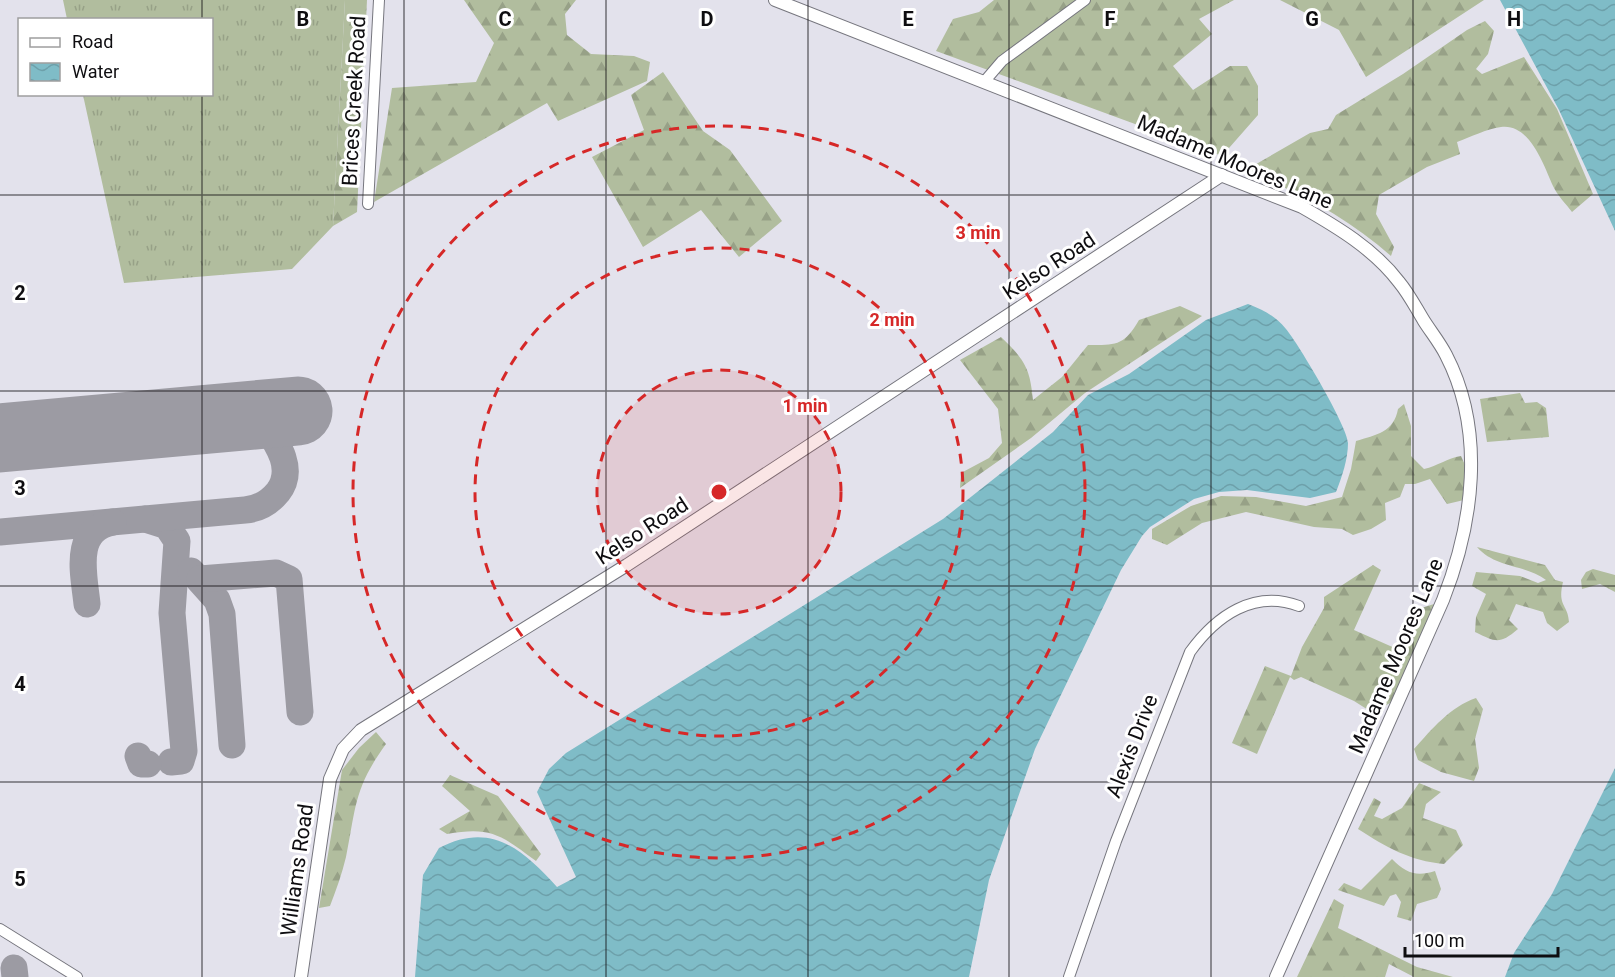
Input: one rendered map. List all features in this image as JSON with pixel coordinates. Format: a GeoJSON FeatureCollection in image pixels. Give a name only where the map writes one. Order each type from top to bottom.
{"type":"FeatureCollection","features":[{"type":"Feature","properties":{"kind":"street","name":"Brices Creek Road"},"geometry":{"type":"LineString","coordinates":[[368,204],[380,0]]}},
{"type":"Feature","properties":{"kind":"street","name":"Madame Moores Lane"},"geometry":{"type":"LineString","coordinates":[[775,0],[1302,207],[1355,240],[1399,281],[1446,356],[1457,383],[1470,439],[1470,494],[1467,521],[1453,575],[1276,977]]}},
{"type":"Feature","properties":{"kind":"street"},"geometry":{"type":"LineString","coordinates":[[984,82],[1002,61],[1085,0]]}},
{"type":"Feature","properties":{"kind":"street","name":"Kelso Road"},"geometry":{"type":"LineString","coordinates":[[333,769],[343,749],[361,730],[627,565],[1222,175]]}},
{"type":"Feature","properties":{"kind":"street","name":"Alexis Drive"},"geometry":{"type":"LineString","coordinates":[[1069,977],[1113,851],[1190,652],[1209,627],[1242,606],[1262,601],[1288,602],[1299,606]]}},
{"type":"Feature","properties":{"kind":"street","name":"Williams Road"},"geometry":{"type":"LineString","coordinates":[[301,977],[333,769]]}},
{"type":"Feature","properties":{"kind":"street"},"geometry":{"type":"LineString","coordinates":[[0,929],[77,977]]}},
{"type":"Feature","properties":{"kind":"green space"},"geometry":{"type":"Polygon","coordinates":[[[63,0],[345,0],[333,226],[292,269],[124,283],[83,96],[213,96],[213,18],[67,18],[63,0]]]}},
{"type":"Feature","properties":{"kind":"green space"},"geometry":{"type":"Polygon","coordinates":[[[345,0],[367,0],[357,212],[333,226],[345,0]]]}},
{"type":"Feature","properties":{"kind":"green space"},"geometry":{"type":"Polygon","coordinates":[[[464,0],[576,0],[565,14],[567,35],[591,54],[634,56],[650,62],[647,81],[558,121],[547,103],[374,202],[392,88],[476,82],[494,43],[464,0]]]}},
{"type":"Feature","properties":{"kind":"green space"},"geometry":{"type":"Polygon","coordinates":[[[994,0],[1234,0],[1199,19],[1212,34],[1173,66],[1193,90],[1230,66],[1247,66],[1258,86],[1258,115],[1222,156],[936,51],[953,19],[979,12],[994,0]]]}},
{"type":"Feature","properties":{"kind":"green space"},"geometry":{"type":"Polygon","coordinates":[[[1280,0],[1484,0],[1366,77],[1339,30],[1280,0]]]}},
{"type":"Feature","properties":{"kind":"green space"},"geometry":{"type":"Polygon","coordinates":[[[1485,21],[1494,31],[1488,54],[1476,69],[1482,74],[1524,57],[1557,109],[1593,194],[1572,212],[1559,196],[1540,157],[1528,139],[1511,128],[1490,129],[1457,142],[1460,154],[1427,167],[1379,195],[1376,214],[1394,247],[1391,256],[1360,231],[1326,209],[1290,190],[1253,175],[1251,167],[1310,133],[1328,129],[1336,115],[1403,74],[1467,30],[1485,21]]]}},
{"type":"Feature","properties":{"kind":"green space"},"geometry":{"type":"Polygon","coordinates":[[[663,72],[703,131],[730,150],[782,221],[739,257],[701,210],[643,247],[592,157],[644,130],[631,95],[663,72]]]}},
{"type":"Feature","properties":{"kind":"green space"},"geometry":{"type":"Polygon","coordinates":[[[1180,306],[1202,316],[1085,393],[1031,438],[960,488],[961,473],[989,458],[1002,443],[998,409],[960,360],[1001,337],[1025,365],[1033,400],[1062,377],[1088,345],[1118,342],[1129,335],[1139,320],[1180,306]]]}},
{"type":"Feature","properties":{"kind":"green space"},"geometry":{"type":"Polygon","coordinates":[[[1520,393],[1525,403],[1537,402],[1546,408],[1549,437],[1487,442],[1480,399],[1520,393]]]}},
{"type":"Feature","properties":{"kind":"green space"},"geometry":{"type":"Polygon","coordinates":[[[1404,404],[1411,426],[1411,456],[1424,469],[1461,456],[1465,465],[1464,500],[1447,504],[1430,479],[1415,484],[1405,484],[1400,497],[1385,503],[1386,520],[1371,529],[1353,535],[1342,529],[1314,527],[1246,512],[1202,523],[1167,545],[1152,539],[1152,529],[1191,506],[1221,496],[1256,497],[1306,506],[1342,497],[1351,469],[1356,441],[1388,428],[1393,423],[1398,409],[1404,404]]]}},
{"type":"Feature","properties":{"kind":"green space"},"geometry":{"type":"Polygon","coordinates":[[[1477,547],[1545,565],[1555,580],[1563,582],[1561,596],[1569,622],[1557,631],[1547,623],[1543,612],[1516,604],[1509,620],[1518,629],[1512,634],[1502,640],[1493,640],[1475,632],[1476,617],[1486,594],[1472,586],[1476,572],[1520,576],[1538,583],[1546,580],[1528,571],[1492,559],[1477,547]]]}},
{"type":"Feature","properties":{"kind":"green space"},"geometry":{"type":"Polygon","coordinates":[[[1373,565],[1381,570],[1354,630],[1397,649],[1415,610],[1434,604],[1395,700],[1373,713],[1354,701],[1301,677],[1294,680],[1290,677],[1257,754],[1232,743],[1265,666],[1291,676],[1302,647],[1324,608],[1324,597],[1373,565]]]}},
{"type":"Feature","properties":{"kind":"green space"},"geometry":{"type":"Polygon","coordinates":[[[1593,569],[1615,575],[1615,592],[1600,584],[1582,589],[1581,580],[1586,572],[1593,569]]]}},
{"type":"Feature","properties":{"kind":"green space"},"geometry":{"type":"Polygon","coordinates":[[[1476,698],[1483,709],[1475,739],[1479,768],[1474,781],[1441,772],[1418,760],[1414,749],[1442,719],[1458,707],[1476,698]]]}},
{"type":"Feature","properties":{"kind":"green space"},"geometry":{"type":"Polygon","coordinates":[[[376,732],[386,744],[362,786],[339,882],[330,906],[319,908],[342,770],[359,748],[376,732]]]}},
{"type":"Feature","properties":{"kind":"green space"},"geometry":{"type":"Polygon","coordinates":[[[450,775],[498,796],[541,854],[536,861],[495,835],[475,831],[447,834],[439,829],[470,811],[442,786],[450,775]]]}},
{"type":"Feature","properties":{"kind":"green space"},"geometry":{"type":"Polygon","coordinates":[[[1419,783],[1441,792],[1426,804],[1423,818],[1456,830],[1463,845],[1444,864],[1420,860],[1399,852],[1358,829],[1374,798],[1381,802],[1374,816],[1382,819],[1402,808],[1419,783]]]}},
{"type":"Feature","properties":{"kind":"green space"},"geometry":{"type":"Polygon","coordinates":[[[1392,859],[1402,868],[1417,874],[1435,871],[1441,889],[1437,898],[1417,904],[1411,921],[1397,917],[1401,902],[1396,894],[1390,896],[1384,906],[1338,890],[1344,883],[1361,890],[1392,859]]]}},
{"type":"Feature","properties":{"kind":"green space"},"geometry":{"type":"Polygon","coordinates":[[[1334,899],[1344,905],[1338,928],[1417,967],[1453,977],[1414,977],[1389,964],[1385,977],[1297,977],[1334,899]]]}},
{"type":"Feature","properties":{"kind":"water"},"geometry":{"type":"Polygon","coordinates":[[[1500,0],[1615,0],[1615,231],[1559,110],[1500,0]]]}},
{"type":"Feature","properties":{"kind":"water"},"geometry":{"type":"Polygon","coordinates":[[[1248,304],[1269,314],[1286,329],[1311,367],[1340,420],[1346,434],[1348,449],[1336,492],[1310,498],[1247,490],[1219,492],[1194,499],[1150,527],[1142,536],[1121,570],[1035,749],[989,880],[969,977],[415,977],[423,875],[439,848],[458,840],[474,837],[490,838],[518,851],[557,887],[576,877],[537,792],[549,769],[566,753],[943,519],[1053,432],[1088,395],[1129,374],[1206,320],[1248,304]]]}},
{"type":"Feature","properties":{"kind":"water"},"geometry":{"type":"Polygon","coordinates":[[[1615,768],[1615,977],[1505,977],[1514,953],[1552,894],[1615,768]]]}},
{"type":"Feature","properties":{"kind":"taxiway"},"geometry":{"type":"LineString","coordinates":[[0,532],[259,507],[278,492],[285,472],[281,452],[258,415]]}},
{"type":"Feature","properties":{"kind":"taxiway"},"geometry":{"type":"LineString","coordinates":[[145,519],[167,526],[177,541],[172,613],[184,751],[181,761],[171,762]]}},
{"type":"Feature","properties":{"kind":"taxiway"},"geometry":{"type":"LineString","coordinates":[[87,604],[83,567],[86,544],[91,534],[100,527],[113,522]]}},
{"type":"Feature","properties":{"kind":"taxiway"},"geometry":{"type":"LineString","coordinates":[[191,571],[217,600],[222,614],[232,745]]}},
{"type":"Feature","properties":{"kind":"taxiway"},"geometry":{"type":"LineString","coordinates":[[200,579],[276,573],[289,579],[300,712]]}},
{"type":"Feature","properties":{"kind":"taxiway"},"geometry":{"type":"LineString","coordinates":[[138,756],[141,764],[148,764]]}},
{"type":"Feature","properties":{"kind":"taxiway"},"geometry":{"type":"LineString","coordinates":[[14,968],[15,977]]}},
{"type":"Feature","properties":{"kind":"runway"},"geometry":{"type":"LineString","coordinates":[[0,438],[298,411]]}}]}
